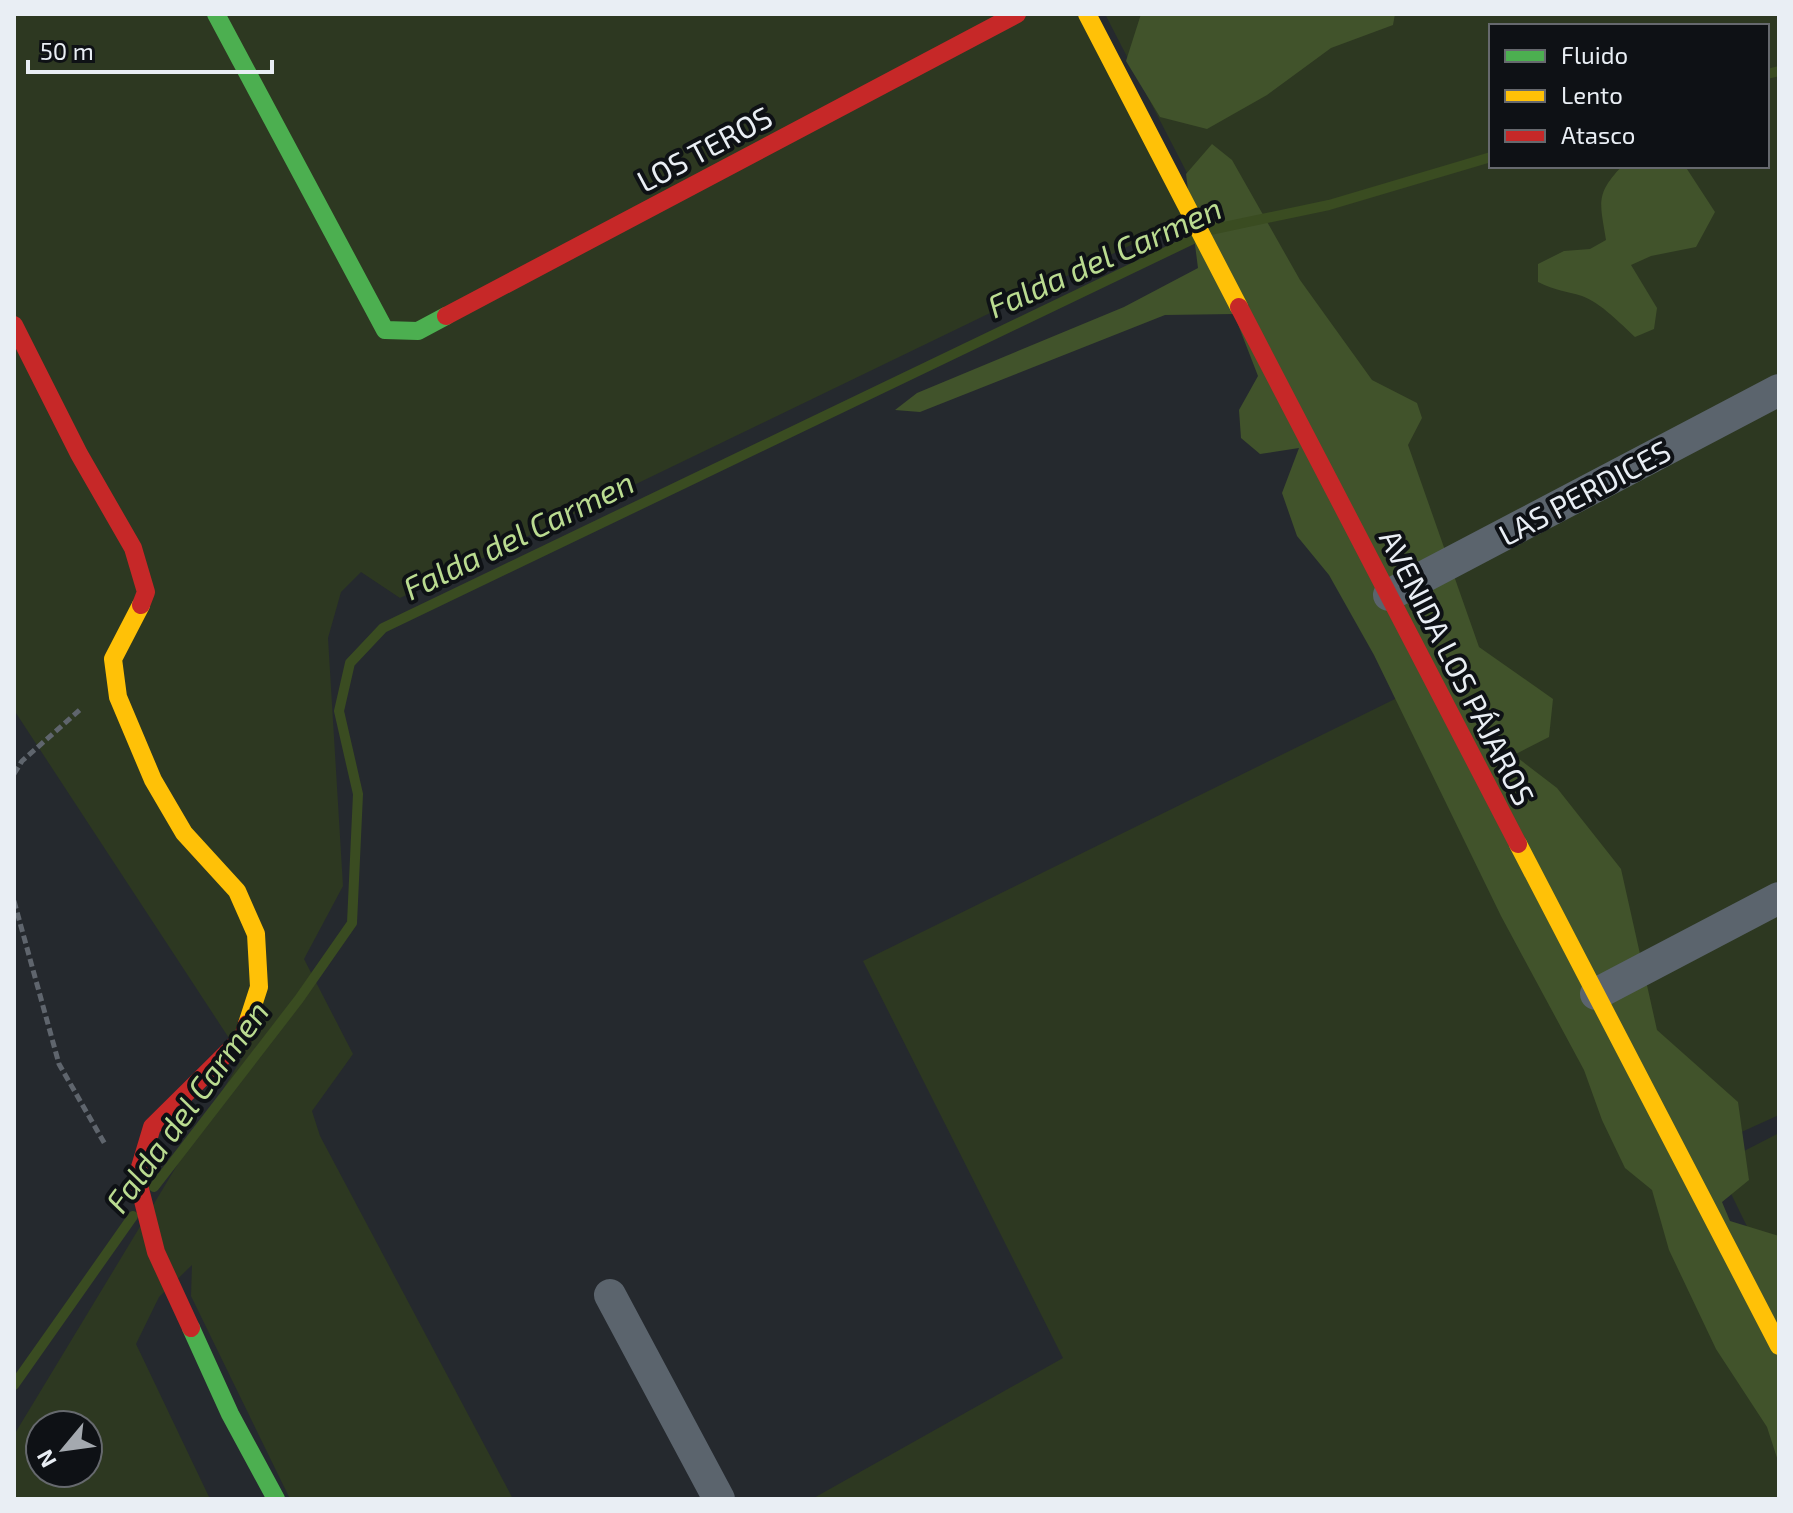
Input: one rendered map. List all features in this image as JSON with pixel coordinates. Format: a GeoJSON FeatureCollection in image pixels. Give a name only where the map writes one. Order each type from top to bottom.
{"type":"FeatureCollection","features":[{"type":"Feature","properties":{"kind":"street","name":"LOS TEROS"},"geometry":{"type":"LineString","coordinates":[[216,14],[385,330],[418,331],[1017,14]]}},
{"type":"Feature","properties":{"kind":"street","name":"AVENIDA LOS PÁJAROS"},"geometry":{"type":"LineString","coordinates":[[1087,14],[1779,1346]]}},
{"type":"Feature","properties":{"kind":"street"},"geometry":{"type":"LineString","coordinates":[[14,325],[79,454],[133,548],[146,592],[113,659],[118,697],[153,780],[184,833],[237,891],[256,934],[259,987],[243,1037],[152,1127],[137,1177],[156,1252],[230,1414],[276,1499]]}},
{"type":"Feature","properties":{"kind":"street","name":"LAS PERDICES"},"geometry":{"type":"LineString","coordinates":[[1389,595],[1779,390]]}},
{"type":"Feature","properties":{"kind":"street"},"geometry":{"type":"LineString","coordinates":[[1596,994],[1779,898]]}},
{"type":"Feature","properties":{"kind":"street"},"geometry":{"type":"LineString","coordinates":[[610,1295],[716,1490]]}},
{"type":"Feature","properties":{"kind":"path"},"geometry":{"type":"LineString","coordinates":[[14,774],[22,761],[85,706]]}},
{"type":"Feature","properties":{"kind":"path"},"geometry":{"type":"LineString","coordinates":[[14,901],[59,1064],[114,1159],[137,1177]]}},
{"type":"Feature","properties":{"kind":"green space"},"geometry":{"type":"Polygon","coordinates":[[[14,14],[1087,14],[1191,216],[400,598],[361,572],[341,592],[328,638],[343,886],[304,959],[353,1054],[312,1111],[320,1136],[513,1499],[290,1499],[191,1296],[192,1265],[159,1297],[136,1344],[210,1499],[14,1499],[14,1435],[24,1418],[24,1489],[104,1489],[104,1409],[30,1409],[242,1058],[14,710],[14,14]]]}},
{"type":"Feature","properties":{"kind":"green space"},"geometry":{"type":"Polygon","coordinates":[[[1105,14],[1779,14],[1779,1115],[1693,1154],[1105,14]]]}},
{"type":"Feature","properties":{"kind":"green space"},"geometry":{"type":"Polygon","coordinates":[[[1141,14],[1395,14],[1393,25],[1331,48],[1267,95],[1207,129],[1160,117],[1126,61],[1141,14]]]}},
{"type":"Feature","properties":{"kind":"green space"},"geometry":{"type":"Polygon","coordinates":[[[1212,144],[1232,160],[1300,280],[1372,380],[1417,403],[1422,418],[1408,445],[1479,647],[1553,699],[1549,737],[1514,755],[1557,788],[1621,869],[1657,1030],[1738,1102],[1749,1180],[1722,1202],[1730,1221],[1779,1236],[1779,1464],[1767,1427],[1716,1349],[1669,1250],[1652,1190],[1625,1168],[1602,1120],[1584,1070],[1501,916],[1374,655],[1329,575],[1297,536],[1282,493],[1299,448],[1260,454],[1241,438],[1239,410],[1258,376],[1234,314],[1165,315],[920,412],[895,410],[917,393],[1124,307],[1198,268],[1186,174],[1212,144]]]}},
{"type":"Feature","properties":{"kind":"green space"},"geometry":{"type":"Polygon","coordinates":[[[1620,168],[1686,168],[1715,212],[1696,247],[1651,256],[1631,265],[1657,308],[1654,329],[1635,337],[1589,299],[1538,282],[1538,264],[1564,251],[1590,249],[1606,240],[1602,200],[1607,184],[1620,168]]]}},
{"type":"Feature","properties":{"kind":"green space"},"geometry":{"type":"Polygon","coordinates":[[[1397,698],[1779,1433],[1779,1499],[812,1499],[1063,1358],[863,961],[1397,698]]]}},
{"type":"Feature","properties":{"kind":"green space"},"geometry":{"type":"Polygon","coordinates":[[[1779,1133],[1779,1292],[1717,1165],[1779,1133]]]}},
{"type":"Feature","properties":{"kind":"waterway","name":"Falda del Carmen"},"geometry":{"type":"LineString","coordinates":[[1769,74],[1779,71]]}},
{"type":"Feature","properties":{"kind":"waterway","name":"Falda del Carmen"},"geometry":{"type":"LineString","coordinates":[[1210,230],[1329,205],[1489,158]]}},
{"type":"Feature","properties":{"kind":"waterway","name":"Falda del Carmen"},"geometry":{"type":"LineString","coordinates":[[154,1187],[299,999],[352,923],[358,794],[339,711],[350,663],[383,628],[1193,239]]}},
{"type":"Feature","properties":{"kind":"waterway","name":"Falda del Carmen"},"geometry":{"type":"LineString","coordinates":[[14,1385],[133,1216]]}},
{"type":"Feature","properties":{"kind":"traffic: fast"},"geometry":{"type":"LineString","coordinates":[[216,14],[385,330],[418,331],[446,316]]}},
{"type":"Feature","properties":{"kind":"traffic: fast"},"geometry":{"type":"LineString","coordinates":[[191,1328],[230,1414],[276,1499]]}},
{"type":"Feature","properties":{"kind":"traffic: slow"},"geometry":{"type":"LineString","coordinates":[[1087,14],[1239,307]]}},
{"type":"Feature","properties":{"kind":"traffic: slow"},"geometry":{"type":"LineString","coordinates":[[141,605],[113,659],[118,697],[153,780],[184,833],[237,891],[256,934],[259,987],[247,1024]]}},
{"type":"Feature","properties":{"kind":"traffic: slow"},"geometry":{"type":"LineString","coordinates":[[1518,844],[1779,1346]]}},
{"type":"Feature","properties":{"kind":"traffic: jam"},"geometry":{"type":"LineString","coordinates":[[446,316],[1017,14]]}},
{"type":"Feature","properties":{"kind":"traffic: jam"},"geometry":{"type":"LineString","coordinates":[[1239,307],[1518,844]]}},
{"type":"Feature","properties":{"kind":"traffic: jam"},"geometry":{"type":"LineString","coordinates":[[14,325],[79,454],[133,548],[146,592],[141,605]]}},
{"type":"Feature","properties":{"kind":"traffic: jam"},"geometry":{"type":"LineString","coordinates":[[191,1328],[156,1252],[137,1177],[152,1127],[243,1037],[247,1024]]}}]}
